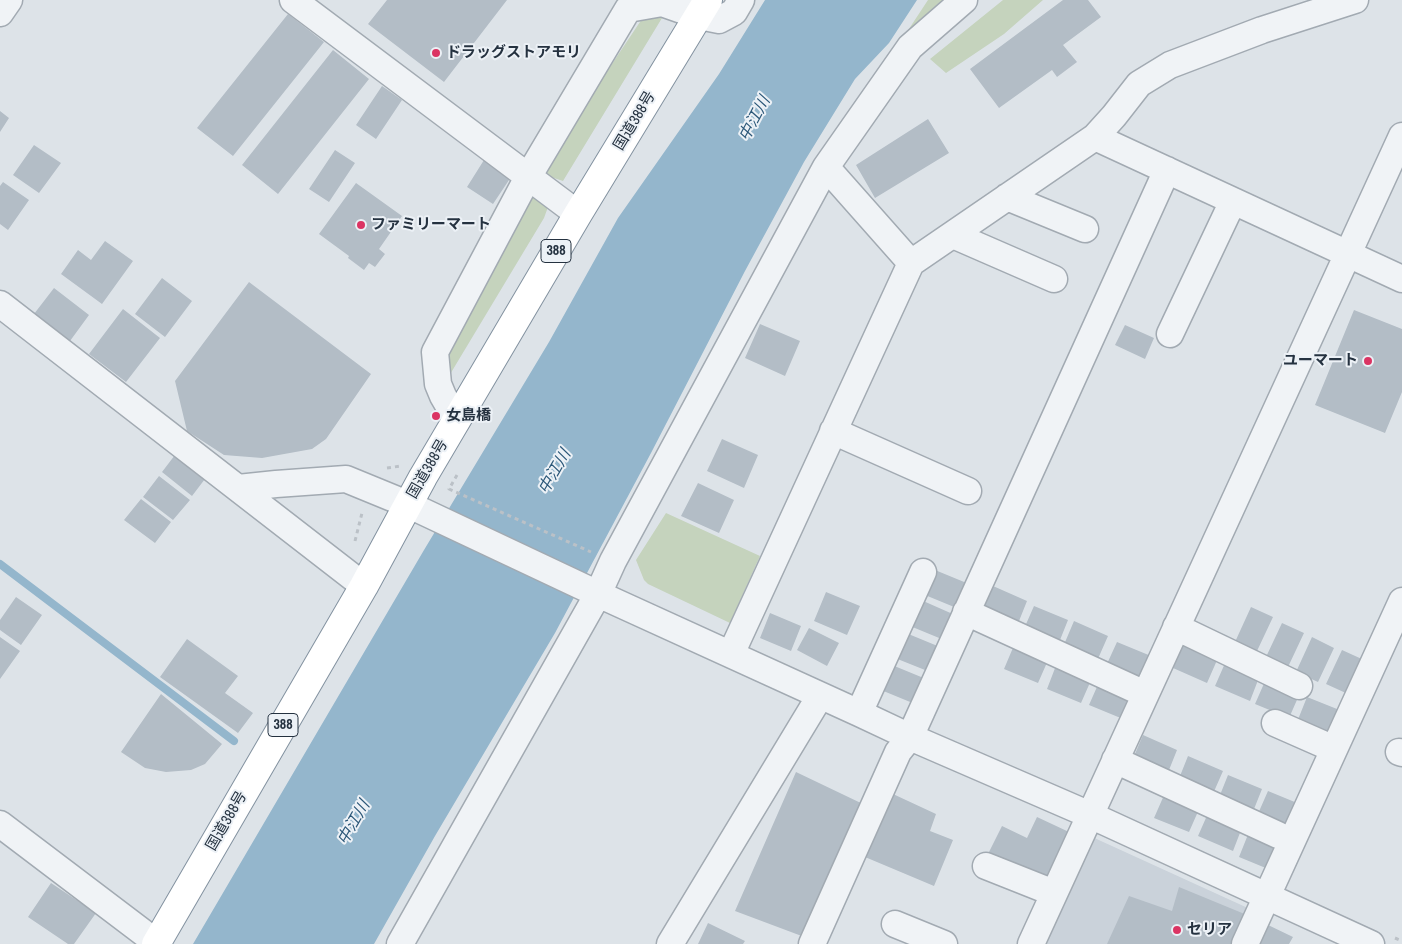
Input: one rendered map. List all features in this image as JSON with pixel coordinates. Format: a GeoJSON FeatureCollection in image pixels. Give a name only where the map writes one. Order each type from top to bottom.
{"type":"FeatureCollection","features":[{"type":"Feature","properties":{"kind":"highway","name":"国道388号"},"geometry":{"type":"LineString","coordinates":[[157,943],[364,586],[408,504],[457,420],[578,214],[704,8]]}},
{"type":"Feature","properties":{"kind":"street"},"geometry":{"type":"LineString","coordinates":[[0,12],[9,0]]}},
{"type":"Feature","properties":{"kind":"street"},"geometry":{"type":"LineString","coordinates":[[293,0],[321,8],[528,177],[578,214]]}},
{"type":"Feature","properties":{"kind":"street"},"geometry":{"type":"LineString","coordinates":[[457,420],[438,384],[435,352],[528,177],[628,8],[663,2],[704,8],[719,20],[734,12],[741,0]]}},
{"type":"Feature","properties":{"kind":"street"},"geometry":{"type":"LineString","coordinates":[[400,944],[591,590],[613,561],[826,167],[910,47],[964,0]]}},
{"type":"Feature","properties":{"kind":"street"},"geometry":{"type":"LineString","coordinates":[[731,654],[911,263],[1095,137],[1139,84],[1170,65],[1262,30],[1355,0]]}},
{"type":"Feature","properties":{"kind":"street"},"geometry":{"type":"LineString","coordinates":[[1031,944],[1348,254],[1396,162],[1402,136]]}},
{"type":"Feature","properties":{"kind":"street"},"geometry":{"type":"LineString","coordinates":[[1095,137],[1402,279]]}},
{"type":"Feature","properties":{"kind":"street"},"geometry":{"type":"LineString","coordinates":[[826,167],[911,263]]}},
{"type":"Feature","properties":{"kind":"street"},"geometry":{"type":"LineString","coordinates":[[812,944],[898,752],[910,737],[1166,170]]}},
{"type":"Feature","properties":{"kind":"street"},"geometry":{"type":"LineString","coordinates":[[1007,198],[1085,229]]}},
{"type":"Feature","properties":{"kind":"street"},"geometry":{"type":"LineString","coordinates":[[1170,334],[1233,201]]}},
{"type":"Feature","properties":{"kind":"street"},"geometry":{"type":"LineString","coordinates":[[952,235],[1054,279]]}},
{"type":"Feature","properties":{"kind":"street"},"geometry":{"type":"LineString","coordinates":[[0,304],[364,586]]}},
{"type":"Feature","properties":{"kind":"street"},"geometry":{"type":"LineString","coordinates":[[834,431],[968,491]]}},
{"type":"Feature","properties":{"kind":"street"},"geometry":{"type":"LineString","coordinates":[[238,488],[346,479],[408,504],[820,696],[1090,815],[1371,944]]}},
{"type":"Feature","properties":{"kind":"street"},"geometry":{"type":"LineString","coordinates":[[859,713],[923,572]]}},
{"type":"Feature","properties":{"kind":"street"},"geometry":{"type":"LineString","coordinates":[[1245,944],[1402,601]]}},
{"type":"Feature","properties":{"kind":"street"},"geometry":{"type":"LineString","coordinates":[[966,612],[1146,694]]}},
{"type":"Feature","properties":{"kind":"street"},"geometry":{"type":"LineString","coordinates":[[1176,627],[1299,686]]}},
{"type":"Feature","properties":{"kind":"street"},"geometry":{"type":"LineString","coordinates":[[670,944],[820,696]]}},
{"type":"Feature","properties":{"kind":"street"},"geometry":{"type":"LineString","coordinates":[[1275,723],[1334,749]]}},
{"type":"Feature","properties":{"kind":"street"},"geometry":{"type":"LineString","coordinates":[[1115,760],[1278,834]]}},
{"type":"Feature","properties":{"kind":"street"},"geometry":{"type":"LineString","coordinates":[[0,824],[157,943]]}},
{"type":"Feature","properties":{"kind":"street"},"geometry":{"type":"LineString","coordinates":[[986,866],[1054,893]]}},
{"type":"Feature","properties":{"kind":"street"},"geometry":{"type":"LineString","coordinates":[[895,924],[944,944]]}},
{"type":"Feature","properties":{"kind":"path"},"geometry":{"type":"LineString","coordinates":[[449,489],[597,555]]}},
{"type":"Feature","properties":{"kind":"path"},"geometry":{"type":"LineString","coordinates":[[355,541],[363,510]]}},
{"type":"Feature","properties":{"kind":"shaded area"},"geometry":{"type":"Polygon","coordinates":[[[1090,836],[1250,909],[1234,944],[1042,944],[1090,836]]]}},
{"type":"Feature","properties":{"kind":"green space"},"geometry":{"type":"Polygon","coordinates":[[[928,0],[954,0],[899,44],[928,0]]]}},
{"type":"Feature","properties":{"kind":"green space"},"geometry":{"type":"Polygon","coordinates":[[[1003,0],[1043,0],[1004,34],[946,73],[930,59],[1003,0]]]}},
{"type":"Feature","properties":{"kind":"green space"},"geometry":{"type":"Polygon","coordinates":[[[646,13],[662,18],[563,181],[548,176],[543,167],[646,13]]]}},
{"type":"Feature","properties":{"kind":"green space"},"geometry":{"type":"Polygon","coordinates":[[[524,196],[539,197],[548,207],[544,218],[449,376],[446,345],[524,196]]]}},
{"type":"Feature","properties":{"kind":"green space"},"geometry":{"type":"Polygon","coordinates":[[[666,513],[760,556],[730,623],[648,584],[644,580],[636,560],[666,513]]]}},
{"type":"Feature","properties":{"kind":"water","name":"中江川"},"geometry":{"type":"Polygon","coordinates":[[[765,0],[917,0],[889,43],[855,79],[804,162],[555,633],[435,836],[374,944],[193,944],[424,550],[549,342],[618,218],[719,74],[765,0]]]}},
{"type":"Feature","properties":{"kind":"building","name":"ドラッグストアモリ"},"geometry":{"type":"Polygon","coordinates":[[[387,0],[507,0],[444,82],[368,24],[387,0]]]}},
{"type":"Feature","properties":{"kind":"building"},"geometry":{"type":"Polygon","coordinates":[[[1063,0],[1088,0],[1101,17],[1063,45],[1077,62],[1057,77],[1052,70],[999,108],[970,69],[1063,0]]]}},
{"type":"Feature","properties":{"kind":"building"},"geometry":{"type":"Polygon","coordinates":[[[288,14],[324,42],[233,156],[197,128],[288,14]]]}},
{"type":"Feature","properties":{"kind":"building"},"geometry":{"type":"Polygon","coordinates":[[[333,50],[369,79],[278,194],[242,165],[333,50]]]}},
{"type":"Feature","properties":{"kind":"building"},"geometry":{"type":"Polygon","coordinates":[[[382,86],[402,100],[376,139],[356,125],[382,86]]]}},
{"type":"Feature","properties":{"kind":"building"},"geometry":{"type":"Polygon","coordinates":[[[0,111],[9,118],[0,132],[0,111]]]}},
{"type":"Feature","properties":{"kind":"building"},"geometry":{"type":"Polygon","coordinates":[[[928,119],[949,153],[875,198],[856,165],[928,119]]]}},
{"type":"Feature","properties":{"kind":"building"},"geometry":{"type":"Polygon","coordinates":[[[34,145],[61,163],[39,193],[13,175],[34,145]]]}},
{"type":"Feature","properties":{"kind":"building"},"geometry":{"type":"Polygon","coordinates":[[[335,150],[355,163],[329,202],[309,189],[335,150]]]}},
{"type":"Feature","properties":{"kind":"building"},"geometry":{"type":"Polygon","coordinates":[[[484,160],[511,177],[493,204],[467,187],[484,160]]]}},
{"type":"Feature","properties":{"kind":"building"},"geometry":{"type":"Polygon","coordinates":[[[3,182],[29,200],[8,230],[0,224],[0,186],[3,182]]]}},
{"type":"Feature","properties":{"kind":"building","name":"ファミリーマート"},"geometry":{"type":"Polygon","coordinates":[[[356,183],[402,216],[379,249],[385,254],[375,267],[369,263],[364,270],[348,258],[349,256],[319,234],[356,183]]]}},
{"type":"Feature","properties":{"kind":"building"},"geometry":{"type":"Polygon","coordinates":[[[105,241],[133,261],[102,304],[61,274],[78,250],[91,260],[105,241]]]}},
{"type":"Feature","properties":{"kind":"building"},"geometry":{"type":"Polygon","coordinates":[[[162,278],[192,301],[165,337],[135,314],[162,278]]]}},
{"type":"Feature","properties":{"kind":"building"},"geometry":{"type":"Polygon","coordinates":[[[249,282],[371,374],[326,439],[312,449],[262,458],[224,455],[187,431],[175,381],[249,282]]]}},
{"type":"Feature","properties":{"kind":"building"},"geometry":{"type":"Polygon","coordinates":[[[54,288],[89,315],[70,341],[34,314],[54,288]]]}},
{"type":"Feature","properties":{"kind":"building"},"geometry":{"type":"Polygon","coordinates":[[[123,309],[160,338],[126,382],[89,354],[123,309]]]}},
{"type":"Feature","properties":{"kind":"building","name":"ユーマート"},"geometry":{"type":"Polygon","coordinates":[[[1354,310],[1402,329],[1402,392],[1385,433],[1315,405],[1354,310]]]}},
{"type":"Feature","properties":{"kind":"building"},"geometry":{"type":"Polygon","coordinates":[[[760,324],[800,341],[785,376],[745,358],[760,324]]]}},
{"type":"Feature","properties":{"kind":"building"},"geometry":{"type":"Polygon","coordinates":[[[1125,325],[1154,338],[1145,359],[1115,345],[1125,325]]]}},
{"type":"Feature","properties":{"kind":"building"},"geometry":{"type":"Polygon","coordinates":[[[722,439],[758,455],[744,488],[707,471],[722,439]]]}},
{"type":"Feature","properties":{"kind":"building"},"geometry":{"type":"Polygon","coordinates":[[[178,451],[208,475],[192,496],[162,472],[178,451]]]}},
{"type":"Feature","properties":{"kind":"building"},"geometry":{"type":"Polygon","coordinates":[[[159,476],[190,500],[173,520],[143,497],[159,476]]]}},
{"type":"Feature","properties":{"kind":"building"},"geometry":{"type":"Polygon","coordinates":[[[698,483],[734,500],[719,533],[681,516],[698,483]]]}},
{"type":"Feature","properties":{"kind":"building"},"geometry":{"type":"Polygon","coordinates":[[[141,499],[171,522],[155,543],[124,520],[141,499]]]}},
{"type":"Feature","properties":{"kind":"building"},"geometry":{"type":"Polygon","coordinates":[[[935,570],[969,584],[959,609],[925,595],[935,570]]]}},
{"type":"Feature","properties":{"kind":"building"},"geometry":{"type":"Polygon","coordinates":[[[993,586],[1027,601],[1017,626],[982,611],[993,586]]]}},
{"type":"Feature","properties":{"kind":"building"},"geometry":{"type":"Polygon","coordinates":[[[826,592],[860,606],[847,635],[814,621],[826,592]]]}},
{"type":"Feature","properties":{"kind":"building"},"geometry":{"type":"Polygon","coordinates":[[[16,597],[42,615],[21,645],[0,630],[0,620],[16,597]]]}},
{"type":"Feature","properties":{"kind":"building"},"geometry":{"type":"Polygon","coordinates":[[[921,600],[955,615],[944,640],[910,626],[921,600]]]}},
{"type":"Feature","properties":{"kind":"building"},"geometry":{"type":"Polygon","coordinates":[[[1034,606],[1068,620],[1058,645],[1023,631],[1034,606]]]}},
{"type":"Feature","properties":{"kind":"building"},"geometry":{"type":"Polygon","coordinates":[[[1251,607],[1273,617],[1257,651],[1235,642],[1251,607]]]}},
{"type":"Feature","properties":{"kind":"building"},"geometry":{"type":"Polygon","coordinates":[[[770,613],[801,626],[791,651],[760,638],[770,613]]]}},
{"type":"Feature","properties":{"kind":"building"},"geometry":{"type":"Polygon","coordinates":[[[1074,621],[1108,636],[1097,661],[1063,647],[1074,621]]]}},
{"type":"Feature","properties":{"kind":"building"},"geometry":{"type":"Polygon","coordinates":[[[1282,623],[1304,633],[1288,667],[1266,657],[1282,623]]]}},
{"type":"Feature","properties":{"kind":"building"},"geometry":{"type":"Polygon","coordinates":[[[809,628],[839,643],[827,666],[797,650],[809,628]]]}},
{"type":"Feature","properties":{"kind":"building"},"geometry":{"type":"Polygon","coordinates":[[[906,633],[940,647],[930,672],[895,658],[906,633]]]}},
{"type":"Feature","properties":{"kind":"building"},"geometry":{"type":"Polygon","coordinates":[[[0,637],[20,651],[0,679],[0,637]]]}},
{"type":"Feature","properties":{"kind":"building"},"geometry":{"type":"Polygon","coordinates":[[[1312,637],[1334,648],[1318,682],[1296,672],[1312,637]]]}},
{"type":"Feature","properties":{"kind":"building"},"geometry":{"type":"Polygon","coordinates":[[[187,639],[238,676],[225,693],[253,713],[238,733],[160,677],[187,639]]]}},
{"type":"Feature","properties":{"kind":"building"},"geometry":{"type":"Polygon","coordinates":[[[1117,642],[1151,656],[1141,681],[1106,666],[1117,642]]]}},
{"type":"Feature","properties":{"kind":"building"},"geometry":{"type":"Polygon","coordinates":[[[1015,643],[1049,658],[1038,683],[1004,669],[1015,643]]]}},
{"type":"Feature","properties":{"kind":"building"},"geometry":{"type":"Polygon","coordinates":[[[1183,643],[1218,658],[1207,683],[1173,668],[1183,643]]]}},
{"type":"Feature","properties":{"kind":"building"},"geometry":{"type":"Polygon","coordinates":[[[1342,650],[1364,660],[1348,694],[1326,684],[1342,650]]]}},
{"type":"Feature","properties":{"kind":"building"},"geometry":{"type":"Polygon","coordinates":[[[1226,661],[1260,675],[1250,701],[1215,686],[1226,661]]]}},
{"type":"Feature","properties":{"kind":"building"},"geometry":{"type":"Polygon","coordinates":[[[1057,663],[1092,678],[1081,703],[1047,689],[1057,663]]]}},
{"type":"Feature","properties":{"kind":"building"},"geometry":{"type":"Polygon","coordinates":[[[892,665],[926,679],[915,704],[881,690],[892,665]]]}},
{"type":"Feature","properties":{"kind":"building"},"geometry":{"type":"Polygon","coordinates":[[[1266,679],[1300,693],[1289,718],[1255,704],[1266,679]]]}},
{"type":"Feature","properties":{"kind":"building"},"geometry":{"type":"Polygon","coordinates":[[[1100,680],[1134,694],[1123,719],[1089,705],[1100,680]]]}},
{"type":"Feature","properties":{"kind":"building"},"geometry":{"type":"Polygon","coordinates":[[[161,694],[222,744],[205,764],[191,770],[166,772],[145,768],[121,752],[161,694]]]}},
{"type":"Feature","properties":{"kind":"building"},"geometry":{"type":"Polygon","coordinates":[[[1307,697],[1342,711],[1331,736],[1297,722],[1307,697]]]}},
{"type":"Feature","properties":{"kind":"building"},"geometry":{"type":"Polygon","coordinates":[[[1143,735],[1177,750],[1167,775],[1132,761],[1143,735]]]}},
{"type":"Feature","properties":{"kind":"building"},"geometry":{"type":"Polygon","coordinates":[[[1188,756],[1223,771],[1212,796],[1178,781],[1188,756]]]}},
{"type":"Feature","properties":{"kind":"building"},"geometry":{"type":"Polygon","coordinates":[[[796,772],[865,805],[807,938],[735,911],[796,772]]]}},
{"type":"Feature","properties":{"kind":"building"},"geometry":{"type":"Polygon","coordinates":[[[1228,775],[1262,789],[1252,814],[1218,800],[1228,775]]]}},
{"type":"Feature","properties":{"kind":"building"},"geometry":{"type":"Polygon","coordinates":[[[1268,791],[1302,805],[1292,831],[1257,816],[1268,791]]]}},
{"type":"Feature","properties":{"kind":"building"},"geometry":{"type":"Polygon","coordinates":[[[1165,793],[1200,807],[1189,832],[1154,818],[1165,793]]]}},
{"type":"Feature","properties":{"kind":"building"},"geometry":{"type":"Polygon","coordinates":[[[893,794],[936,814],[930,831],[953,840],[934,886],[865,857],[893,794]]]}},
{"type":"Feature","properties":{"kind":"building"},"geometry":{"type":"Polygon","coordinates":[[[1209,811],[1243,825],[1233,851],[1198,836],[1209,811]]]}},
{"type":"Feature","properties":{"kind":"building"},"geometry":{"type":"Polygon","coordinates":[[[1037,817],[1069,832],[1044,883],[987,856],[1002,826],[1027,838],[1037,817]]]}},
{"type":"Feature","properties":{"kind":"building"},"geometry":{"type":"Polygon","coordinates":[[[1249,832],[1284,846],[1273,871],[1239,857],[1249,832]]]}},
{"type":"Feature","properties":{"kind":"building"},"geometry":{"type":"Polygon","coordinates":[[[51,883],[96,913],[74,944],[68,944],[28,917],[51,883]]]}},
{"type":"Feature","properties":{"kind":"building","name":"セリア"},"geometry":{"type":"Polygon","coordinates":[[[1179,887],[1247,915],[1234,944],[1107,944],[1129,896],[1172,911],[1179,887]]]}},
{"type":"Feature","properties":{"kind":"building"},"geometry":{"type":"Polygon","coordinates":[[[708,923],[745,941],[743,944],[698,944],[708,923]]]}},
{"type":"Feature","properties":{"kind":"building"},"geometry":{"type":"Polygon","coordinates":[[[1266,924],[1293,937],[1289,944],[1256,944],[1266,924]]]}},
{"type":"Feature","properties":{"kind":"waterway"},"geometry":{"type":"LineString","coordinates":[[0,564],[234,741]]}},
{"type":"Feature","properties":{"kind":"place","name":"ドラッグストアモリ"},"geometry":{"type":"Point","coordinates":[436,53]}},
{"type":"Feature","properties":{"kind":"place","name":"ファミリーマート"},"geometry":{"type":"Point","coordinates":[361,225]}},
{"type":"Feature","properties":{"kind":"place","name":"ユーマート"},"geometry":{"type":"Point","coordinates":[1368,361]}},
{"type":"Feature","properties":{"kind":"place","name":"女島橋"},"geometry":{"type":"Point","coordinates":[436,416]}},
{"type":"Feature","properties":{"kind":"place","name":"セリア"},"geometry":{"type":"Point","coordinates":[1177,930]}}]}
